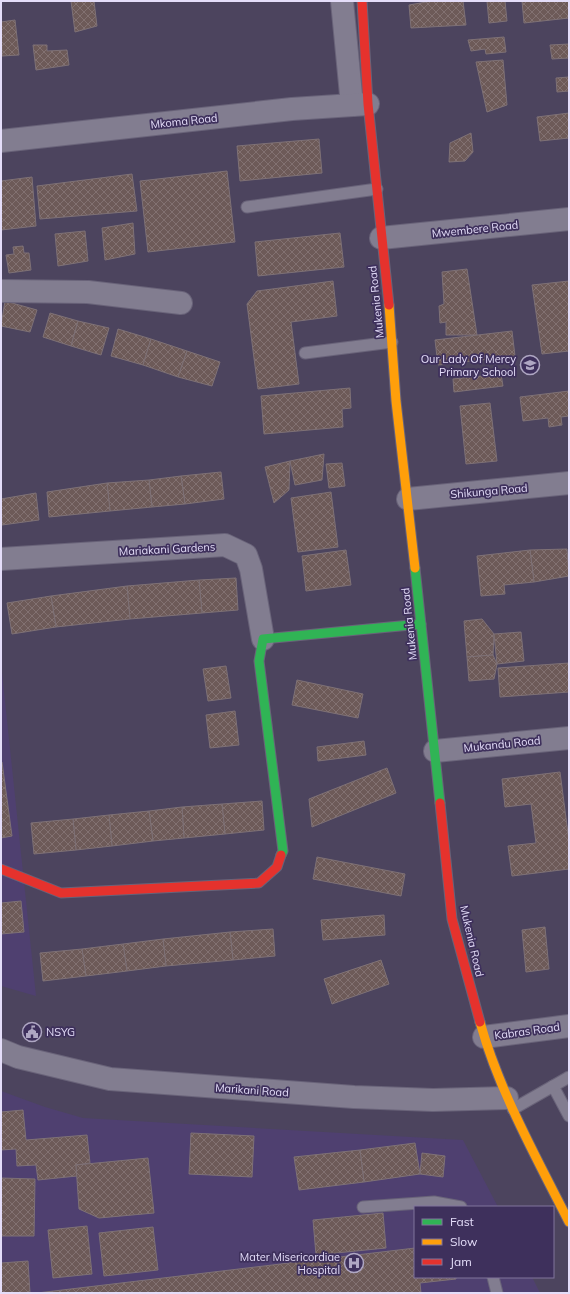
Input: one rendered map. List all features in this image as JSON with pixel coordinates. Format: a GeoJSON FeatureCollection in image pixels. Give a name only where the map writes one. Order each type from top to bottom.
{"type":"FeatureCollection","features":[{"type":"Feature","properties":{"kind":"street"},"geometry":{"type":"LineString","coordinates":[[342,1],[360,104]]}},
{"type":"Feature","properties":{"kind":"street","name":"Mukenia Road"},"geometry":{"type":"LineString","coordinates":[[362,1],[360,104],[377,189],[392,342],[396,401],[408,498],[452,919],[484,1037],[494,1067],[510,1104],[558,1203],[569,1222]]}},
{"type":"Feature","properties":{"kind":"street","name":"Mkoma Road"},"geometry":{"type":"LineString","coordinates":[[1,141],[292,109],[360,104]]}},
{"type":"Feature","properties":{"kind":"street","name":"Mwembere Road"},"geometry":{"type":"LineString","coordinates":[[381,238],[569,219]]}},
{"type":"Feature","properties":{"kind":"street"},"geometry":{"type":"LineString","coordinates":[[1,291],[88,292],[180,303]]}},
{"type":"Feature","properties":{"kind":"street","name":"Shikunga Road"},"geometry":{"type":"LineString","coordinates":[[408,498],[569,483]]}},
{"type":"Feature","properties":{"kind":"street","name":"Mariakani Gardens"},"geometry":{"type":"LineString","coordinates":[[1,558],[225,545],[246,555],[251,569],[264,639]]}},
{"type":"Feature","properties":{"kind":"street"},"geometry":{"type":"LineString","coordinates":[[1,869],[61,893],[259,883],[277,867],[283,851],[259,661],[264,639],[421,624]]}},
{"type":"Feature","properties":{"kind":"street","name":"Mukandu Road"},"geometry":{"type":"LineString","coordinates":[[434,751],[569,738]]}},
{"type":"Feature","properties":{"kind":"street","name":"Kabras Road"},"geometry":{"type":"LineString","coordinates":[[484,1037],[569,1026]]}},
{"type":"Feature","properties":{"kind":"street","name":"Marikani Road"},"geometry":{"type":"LineString","coordinates":[[1,1050],[18,1057],[110,1079],[354,1097],[510,1104]]}},
{"type":"Feature","properties":{"kind":"lane"},"geometry":{"type":"LineString","coordinates":[[247,207],[377,189]]}},
{"type":"Feature","properties":{"kind":"lane"},"geometry":{"type":"LineString","coordinates":[[305,353],[392,342]]}},
{"type":"Feature","properties":{"kind":"lane"},"geometry":{"type":"LineString","coordinates":[[510,1104],[553,1086],[569,1077]]}},
{"type":"Feature","properties":{"kind":"lane"},"geometry":{"type":"LineString","coordinates":[[553,1086],[569,1116]]}},
{"type":"Feature","properties":{"kind":"lane"},"geometry":{"type":"LineString","coordinates":[[558,1203],[569,1192]]}},
{"type":"Feature","properties":{"kind":"lane"},"geometry":{"type":"LineString","coordinates":[[363,1207],[434,1202],[459,1206]]}},
{"type":"Feature","properties":{"kind":"lane"},"geometry":{"type":"LineString","coordinates":[[493,1278],[497,1293]]}},
{"type":"Feature","properties":{"kind":"shaded area"},"geometry":{"type":"Polygon","coordinates":[[[1,663],[36,996],[1,986],[1,663]]]}},
{"type":"Feature","properties":{"kind":"shaded area"},"geometry":{"type":"Polygon","coordinates":[[[1,1091],[45,1107],[83,1118],[463,1140],[497,1206],[414,1206],[414,1278],[532,1278],[540,1293],[1,1293],[1,1091]]]}},
{"type":"Feature","properties":{"kind":"building"},"geometry":{"type":"Polygon","coordinates":[[[71,1],[94,1],[97,26],[75,32],[71,1]]]}},
{"type":"Feature","properties":{"kind":"building"},"geometry":{"type":"Polygon","coordinates":[[[432,1],[463,1],[466,25],[411,28],[409,5],[432,1]]]}},
{"type":"Feature","properties":{"kind":"building"},"geometry":{"type":"Polygon","coordinates":[[[487,1],[505,1],[507,21],[489,23],[487,1]]]}},
{"type":"Feature","properties":{"kind":"building"},"geometry":{"type":"Polygon","coordinates":[[[522,1],[569,1],[569,18],[524,23],[522,1]]]}},
{"type":"Feature","properties":{"kind":"building"},"geometry":{"type":"Polygon","coordinates":[[[15,20],[19,55],[2,56],[1,22],[15,20]]]}},
{"type":"Feature","properties":{"kind":"building"},"geometry":{"type":"Polygon","coordinates":[[[504,37],[506,52],[486,54],[485,49],[471,51],[468,40],[504,37]]]}},
{"type":"Feature","properties":{"kind":"building"},"geometry":{"type":"Polygon","coordinates":[[[569,44],[569,58],[552,59],[550,45],[569,44]]]}},
{"type":"Feature","properties":{"kind":"building"},"geometry":{"type":"Polygon","coordinates":[[[33,45],[47,45],[47,51],[67,50],[69,65],[36,70],[33,45]]]}},
{"type":"Feature","properties":{"kind":"building"},"geometry":{"type":"Polygon","coordinates":[[[503,60],[507,105],[487,112],[476,62],[503,60]]]}},
{"type":"Feature","properties":{"kind":"building"},"geometry":{"type":"Polygon","coordinates":[[[569,77],[569,91],[557,92],[556,78],[569,77]]]}},
{"type":"Feature","properties":{"kind":"building"},"geometry":{"type":"Polygon","coordinates":[[[569,113],[569,138],[540,141],[537,117],[569,113]]]}},
{"type":"Feature","properties":{"kind":"building"},"geometry":{"type":"Polygon","coordinates":[[[471,133],[473,152],[465,161],[449,162],[450,143],[471,133]]]}},
{"type":"Feature","properties":{"kind":"building"},"geometry":{"type":"Polygon","coordinates":[[[319,139],[322,173],[240,181],[237,146],[319,139]]]}},
{"type":"Feature","properties":{"kind":"building"},"geometry":{"type":"Polygon","coordinates":[[[227,171],[235,242],[148,252],[140,181],[227,171]]]}},
{"type":"Feature","properties":{"kind":"building"},"geometry":{"type":"Polygon","coordinates":[[[132,174],[137,211],[40,219],[37,186],[132,174]]]}},
{"type":"Feature","properties":{"kind":"building"},"geometry":{"type":"Polygon","coordinates":[[[32,177],[36,226],[1,230],[1,181],[32,177]]]}},
{"type":"Feature","properties":{"kind":"building"},"geometry":{"type":"Polygon","coordinates":[[[133,223],[135,254],[105,260],[102,228],[133,223]]]}},
{"type":"Feature","properties":{"kind":"building"},"geometry":{"type":"Polygon","coordinates":[[[85,231],[88,261],[58,266],[55,234],[85,231]]]}},
{"type":"Feature","properties":{"kind":"building"},"geometry":{"type":"Polygon","coordinates":[[[340,233],[344,267],[258,276],[255,242],[340,233]]]}},
{"type":"Feature","properties":{"kind":"building"},"geometry":{"type":"Polygon","coordinates":[[[23,246],[24,253],[29,253],[31,270],[9,273],[6,255],[14,254],[13,247],[23,246]]]}},
{"type":"Feature","properties":{"kind":"building"},"geometry":{"type":"Polygon","coordinates":[[[467,269],[477,335],[446,335],[446,322],[440,323],[439,306],[444,304],[442,272],[467,269]]]}},
{"type":"Feature","properties":{"kind":"building"},"geometry":{"type":"Polygon","coordinates":[[[333,281],[337,316],[291,322],[299,384],[258,389],[247,304],[257,291],[333,281]]]}},
{"type":"Feature","properties":{"kind":"building"},"geometry":{"type":"Polygon","coordinates":[[[569,281],[569,351],[542,354],[532,285],[569,281]]]}},
{"type":"Feature","properties":{"kind":"building"},"geometry":{"type":"Polygon","coordinates":[[[5,301],[37,310],[30,332],[1,326],[5,301]]]}},
{"type":"Feature","properties":{"kind":"building"},"geometry":{"type":"Polygon","coordinates":[[[50,313],[78,321],[71,346],[43,337],[50,313]]]}},
{"type":"Feature","properties":{"kind":"building"},"geometry":{"type":"Polygon","coordinates":[[[78,321],[109,328],[101,355],[71,346],[78,321]]]}},
{"type":"Feature","properties":{"kind":"building"},"geometry":{"type":"Polygon","coordinates":[[[118,329],[151,339],[143,365],[111,356],[118,329]]]}},
{"type":"Feature","properties":{"kind":"building"},"geometry":{"type":"Polygon","coordinates":[[[512,331],[515,356],[438,365],[435,340],[512,331]]]}},
{"type":"Feature","properties":{"kind":"building"},"geometry":{"type":"Polygon","coordinates":[[[151,339],[187,351],[178,377],[143,365],[151,339]]]}},
{"type":"Feature","properties":{"kind":"building"},"geometry":{"type":"Polygon","coordinates":[[[187,351],[220,362],[212,386],[178,377],[187,351]]]}},
{"type":"Feature","properties":{"kind":"building"},"geometry":{"type":"Polygon","coordinates":[[[501,374],[503,386],[454,392],[453,379],[501,374]]]}},
{"type":"Feature","properties":{"kind":"building"},"geometry":{"type":"Polygon","coordinates":[[[350,388],[351,408],[342,409],[343,427],[264,434],[261,396],[350,388]]]}},
{"type":"Feature","properties":{"kind":"building"},"geometry":{"type":"Polygon","coordinates":[[[569,391],[569,416],[561,417],[562,425],[549,427],[548,418],[523,421],[520,397],[569,391]]]}},
{"type":"Feature","properties":{"kind":"building"},"geometry":{"type":"Polygon","coordinates":[[[490,403],[497,461],[466,464],[460,406],[490,403]]]}},
{"type":"Feature","properties":{"kind":"building"},"geometry":{"type":"Polygon","coordinates":[[[324,454],[322,480],[295,485],[290,461],[324,454]]]}},
{"type":"Feature","properties":{"kind":"building"},"geometry":{"type":"Polygon","coordinates":[[[290,461],[289,490],[274,503],[265,467],[290,461]]]}},
{"type":"Feature","properties":{"kind":"building"},"geometry":{"type":"Polygon","coordinates":[[[342,463],[345,486],[329,488],[326,464],[342,463]]]}},
{"type":"Feature","properties":{"kind":"building"},"geometry":{"type":"Polygon","coordinates":[[[221,472],[224,499],[185,504],[181,476],[221,472]]]}},
{"type":"Feature","properties":{"kind":"building"},"geometry":{"type":"Polygon","coordinates":[[[181,476],[185,504],[152,507],[149,480],[181,476]]]}},
{"type":"Feature","properties":{"kind":"building"},"geometry":{"type":"Polygon","coordinates":[[[149,480],[152,507],[110,511],[107,483],[149,480]]]}},
{"type":"Feature","properties":{"kind":"building"},"geometry":{"type":"Polygon","coordinates":[[[107,483],[110,511],[49,517],[47,492],[107,483]]]}},
{"type":"Feature","properties":{"kind":"building"},"geometry":{"type":"Polygon","coordinates":[[[331,492],[338,547],[298,552],[291,498],[331,492]]]}},
{"type":"Feature","properties":{"kind":"building"},"geometry":{"type":"Polygon","coordinates":[[[36,493],[39,520],[2,525],[1,499],[36,493]]]}},
{"type":"Feature","properties":{"kind":"building"},"geometry":{"type":"Polygon","coordinates":[[[567,549],[569,576],[534,582],[530,550],[567,549]]]}},
{"type":"Feature","properties":{"kind":"building"},"geometry":{"type":"Polygon","coordinates":[[[346,550],[351,585],[306,591],[302,556],[346,550]]]}},
{"type":"Feature","properties":{"kind":"building"},"geometry":{"type":"Polygon","coordinates":[[[530,550],[534,582],[504,585],[505,594],[481,596],[477,556],[530,550]]]}},
{"type":"Feature","properties":{"kind":"building"},"geometry":{"type":"Polygon","coordinates":[[[236,578],[238,610],[202,613],[199,580],[236,578]]]}},
{"type":"Feature","properties":{"kind":"building"},"geometry":{"type":"Polygon","coordinates":[[[199,580],[202,613],[130,619],[127,586],[199,580]]]}},
{"type":"Feature","properties":{"kind":"building"},"geometry":{"type":"Polygon","coordinates":[[[127,586],[130,619],[56,627],[51,596],[127,586]]]}},
{"type":"Feature","properties":{"kind":"building"},"geometry":{"type":"Polygon","coordinates":[[[51,596],[56,627],[12,634],[7,603],[51,596]]]}},
{"type":"Feature","properties":{"kind":"building"},"geometry":{"type":"Polygon","coordinates":[[[482,619],[494,634],[493,655],[467,657],[464,621],[482,619]]]}},
{"type":"Feature","properties":{"kind":"building"},"geometry":{"type":"Polygon","coordinates":[[[521,632],[524,661],[497,664],[494,634],[521,632]]]}},
{"type":"Feature","properties":{"kind":"building"},"geometry":{"type":"Polygon","coordinates":[[[493,655],[497,664],[494,679],[469,681],[467,657],[493,655]]]}},
{"type":"Feature","properties":{"kind":"building"},"geometry":{"type":"Polygon","coordinates":[[[569,663],[569,692],[500,697],[498,668],[569,663]]]}},
{"type":"Feature","properties":{"kind":"building"},"geometry":{"type":"Polygon","coordinates":[[[226,666],[231,698],[208,701],[203,669],[226,666]]]}},
{"type":"Feature","properties":{"kind":"building"},"geometry":{"type":"Polygon","coordinates":[[[297,680],[363,694],[358,718],[292,705],[297,680]]]}},
{"type":"Feature","properties":{"kind":"building"},"geometry":{"type":"Polygon","coordinates":[[[235,711],[239,745],[210,748],[206,715],[235,711]]]}},
{"type":"Feature","properties":{"kind":"building"},"geometry":{"type":"Polygon","coordinates":[[[364,741],[366,755],[318,761],[317,747],[364,741]]]}},
{"type":"Feature","properties":{"kind":"building"},"geometry":{"type":"Polygon","coordinates":[[[1,762],[12,836],[1,838],[1,762]]]}},
{"type":"Feature","properties":{"kind":"building"},"geometry":{"type":"Polygon","coordinates":[[[387,768],[396,793],[312,827],[309,799],[387,768]]]}},
{"type":"Feature","properties":{"kind":"building"},"geometry":{"type":"Polygon","coordinates":[[[560,772],[569,841],[569,869],[512,876],[508,846],[536,843],[531,804],[505,807],[502,779],[560,772]]]}},
{"type":"Feature","properties":{"kind":"building"},"geometry":{"type":"Polygon","coordinates":[[[262,801],[264,830],[225,834],[222,804],[262,801]]]}},
{"type":"Feature","properties":{"kind":"building"},"geometry":{"type":"Polygon","coordinates":[[[222,804],[225,834],[184,838],[182,807],[222,804]]]}},
{"type":"Feature","properties":{"kind":"building"},"geometry":{"type":"Polygon","coordinates":[[[182,807],[184,838],[153,841],[149,811],[182,807]]]}},
{"type":"Feature","properties":{"kind":"building"},"geometry":{"type":"Polygon","coordinates":[[[149,811],[153,841],[112,846],[109,815],[149,811]]]}},
{"type":"Feature","properties":{"kind":"building"},"geometry":{"type":"Polygon","coordinates":[[[109,815],[112,846],[76,850],[73,819],[109,815]]]}},
{"type":"Feature","properties":{"kind":"building"},"geometry":{"type":"Polygon","coordinates":[[[73,819],[76,850],[34,854],[31,823],[73,819]]]}},
{"type":"Feature","properties":{"kind":"building"},"geometry":{"type":"Polygon","coordinates":[[[317,857],[405,874],[401,896],[313,879],[317,857]]]}},
{"type":"Feature","properties":{"kind":"building"},"geometry":{"type":"Polygon","coordinates":[[[21,901],[24,932],[1,934],[1,903],[21,901]]]}},
{"type":"Feature","properties":{"kind":"building"},"geometry":{"type":"Polygon","coordinates":[[[384,915],[385,935],[323,940],[321,920],[384,915]]]}},
{"type":"Feature","properties":{"kind":"building"},"geometry":{"type":"Polygon","coordinates":[[[545,927],[549,969],[526,972],[522,930],[545,927]]]}},
{"type":"Feature","properties":{"kind":"building"},"geometry":{"type":"Polygon","coordinates":[[[273,929],[275,956],[233,960],[230,932],[273,929]]]}},
{"type":"Feature","properties":{"kind":"building"},"geometry":{"type":"Polygon","coordinates":[[[230,932],[233,960],[166,966],[163,939],[230,932]]]}},
{"type":"Feature","properties":{"kind":"building"},"geometry":{"type":"Polygon","coordinates":[[[163,939],[166,966],[127,971],[123,944],[163,939]]]}},
{"type":"Feature","properties":{"kind":"building"},"geometry":{"type":"Polygon","coordinates":[[[123,944],[127,971],[86,976],[82,949],[123,944]]]}},
{"type":"Feature","properties":{"kind":"building"},"geometry":{"type":"Polygon","coordinates":[[[82,949],[86,976],[43,981],[40,953],[82,949]]]}},
{"type":"Feature","properties":{"kind":"building"},"geometry":{"type":"Polygon","coordinates":[[[381,960],[389,984],[332,1004],[324,979],[381,960]]]}},
{"type":"Feature","properties":{"kind":"building"},"geometry":{"type":"Polygon","coordinates":[[[23,1110],[26,1140],[87,1135],[90,1163],[76,1165],[77,1176],[38,1180],[36,1165],[17,1166],[16,1149],[1,1150],[1,1112],[23,1110]]]}},
{"type":"Feature","properties":{"kind":"building"},"geometry":{"type":"Polygon","coordinates":[[[191,1133],[254,1136],[252,1177],[189,1174],[191,1133]]]}},
{"type":"Feature","properties":{"kind":"building"},"geometry":{"type":"Polygon","coordinates":[[[415,1143],[420,1174],[364,1182],[360,1150],[415,1143]]]}},
{"type":"Feature","properties":{"kind":"building"},"geometry":{"type":"Polygon","coordinates":[[[360,1150],[364,1182],[299,1190],[294,1157],[360,1150]]]}},
{"type":"Feature","properties":{"kind":"building"},"geometry":{"type":"Polygon","coordinates":[[[422,1153],[445,1156],[443,1177],[420,1174],[422,1153]]]}},
{"type":"Feature","properties":{"kind":"building"},"geometry":{"type":"Polygon","coordinates":[[[148,1158],[154,1213],[99,1218],[79,1209],[76,1165],[148,1158]]]}},
{"type":"Feature","properties":{"kind":"building"},"geometry":{"type":"Polygon","coordinates":[[[1,1178],[35,1179],[34,1236],[1,1236],[1,1178]]]}},
{"type":"Feature","properties":{"kind":"building"},"geometry":{"type":"Polygon","coordinates":[[[383,1213],[386,1248],[316,1255],[313,1220],[383,1213]]]}},
{"type":"Feature","properties":{"kind":"building"},"geometry":{"type":"Polygon","coordinates":[[[87,1226],[92,1274],[53,1278],[48,1230],[87,1226]]]}},
{"type":"Feature","properties":{"kind":"building"},"geometry":{"type":"Polygon","coordinates":[[[153,1227],[158,1270],[104,1276],[99,1233],[153,1227]]]}},
{"type":"Feature","properties":{"kind":"building","name":"Mater Misericordiae Hospital"},"geometry":{"type":"Polygon","coordinates":[[[414,1248],[414,1278],[456,1278],[420,1283],[421,1293],[37,1293],[414,1248]]]}},
{"type":"Feature","properties":{"kind":"building"},"geometry":{"type":"Polygon","coordinates":[[[28,1261],[30,1293],[1,1293],[1,1263],[28,1261]]]}},
{"type":"Feature","properties":{"kind":"traffic: fast"},"geometry":{"type":"LineString","coordinates":[[415,568],[440,803]]}},
{"type":"Feature","properties":{"kind":"traffic: fast"},"geometry":{"type":"LineString","coordinates":[[281,855],[283,851],[259,661],[263,639],[421,624]]}},
{"type":"Feature","properties":{"kind":"traffic: slow"},"geometry":{"type":"LineString","coordinates":[[389,305],[396,401],[415,568]]}},
{"type":"Feature","properties":{"kind":"traffic: slow"},"geometry":{"type":"LineString","coordinates":[[480,1022],[497,1074],[508,1099],[569,1222]]}},
{"type":"Feature","properties":{"kind":"traffic: jam"},"geometry":{"type":"LineString","coordinates":[[362,1],[368,104],[389,305]]}},
{"type":"Feature","properties":{"kind":"traffic: jam"},"geometry":{"type":"LineString","coordinates":[[440,803],[452,919],[480,1022]]}},
{"type":"Feature","properties":{"kind":"traffic: jam"},"geometry":{"type":"LineString","coordinates":[[1,869],[61,893],[259,883],[277,867],[281,855]]}},
{"type":"Feature","properties":{"kind":"place","name":"Our Lady Of Mercy Primary School"},"geometry":{"type":"Point","coordinates":[530,365]}},
{"type":"Feature","properties":{"kind":"place","name":"NSYG"},"geometry":{"type":"Point","coordinates":[32,1032]}},
{"type":"Feature","properties":{"kind":"place","name":"Mater Misericordiae Hospital"},"geometry":{"type":"Point","coordinates":[354,1263]}}]}
